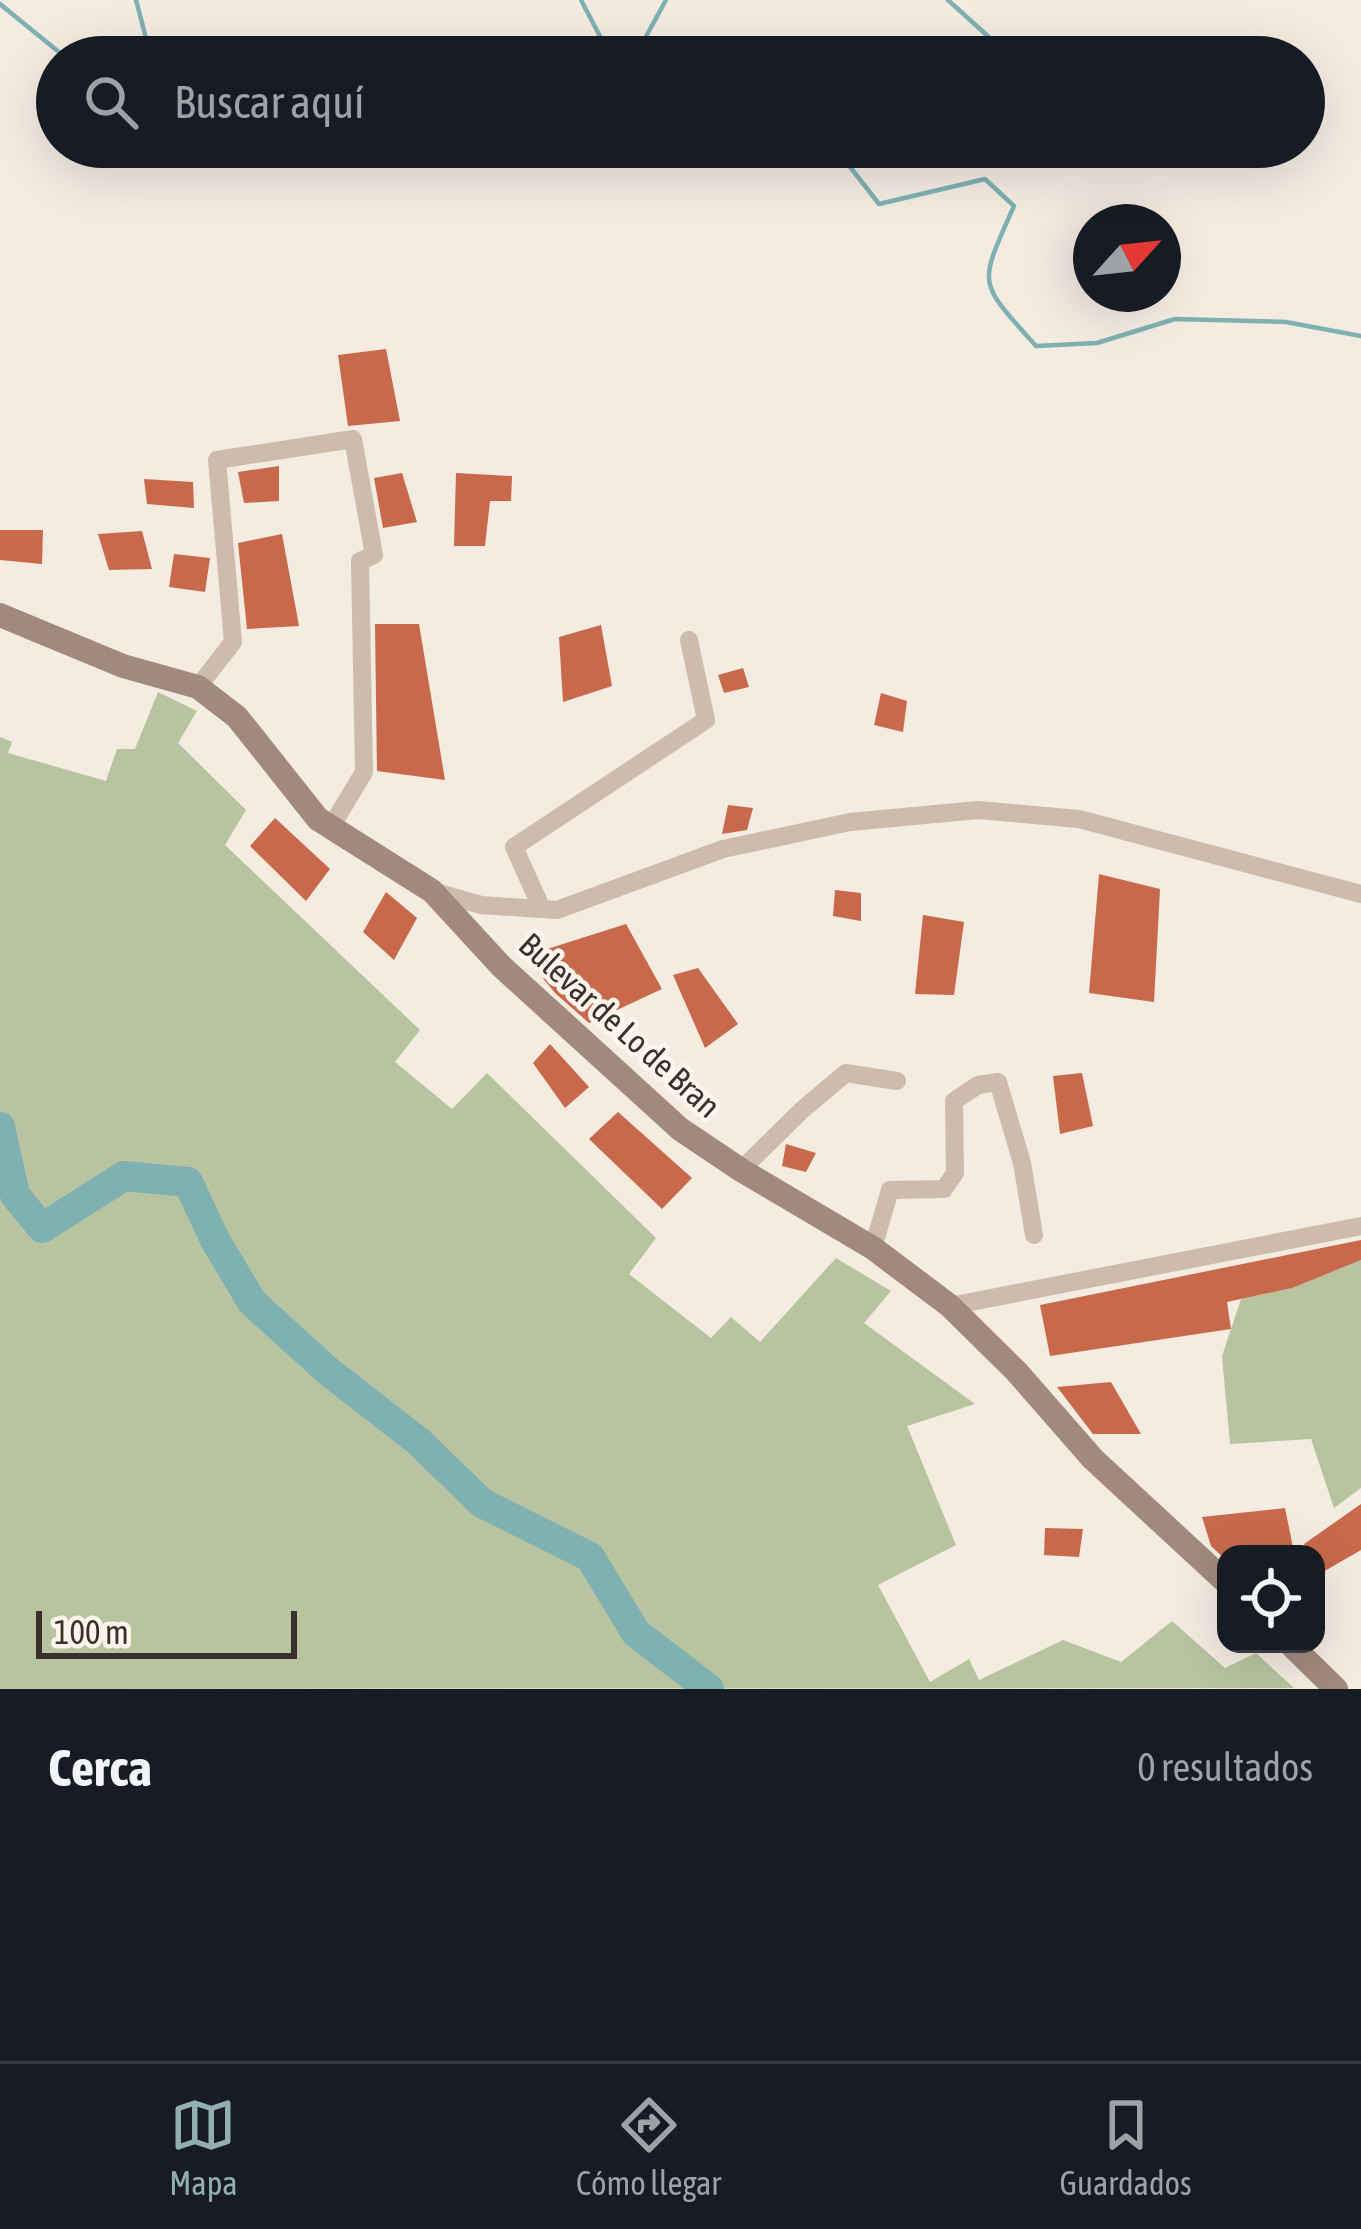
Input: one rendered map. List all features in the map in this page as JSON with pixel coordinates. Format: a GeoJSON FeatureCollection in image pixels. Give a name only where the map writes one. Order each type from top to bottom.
{"type":"FeatureCollection","features":[{"type":"Feature","properties":{"kind":"street"},"geometry":{"type":"LineString","coordinates":[[198,687],[232,642],[217,460],[353,440],[374,555],[360,561],[364,772],[332,827]]}},
{"type":"Feature","properties":{"kind":"street","name":"Bulevar de Lo de Bran"},"geometry":{"type":"LineString","coordinates":[[0,615],[123,666],[198,687],[237,717],[318,818],[432,891],[501,966],[680,1129],[741,1171],[873,1248],[950,1306],[1016,1371],[1093,1459],[1217,1574]]}},
{"type":"Feature","properties":{"kind":"street"},"geometry":{"type":"LineString","coordinates":[[542,909],[514,847],[706,720],[689,640]]}},
{"type":"Feature","properties":{"kind":"street"},"geometry":{"type":"LineString","coordinates":[[432,891],[481,905],[557,910],[723,849],[850,821],[978,810],[1079,819],[1361,894]]}},
{"type":"Feature","properties":{"kind":"street"},"geometry":{"type":"LineString","coordinates":[[741,1171],[846,1073],[897,1081]]}},
{"type":"Feature","properties":{"kind":"street"},"geometry":{"type":"LineString","coordinates":[[873,1248],[890,1190],[944,1189],[955,1173],[954,1101],[978,1085],[998,1082],[1022,1163],[1034,1235]]}},
{"type":"Feature","properties":{"kind":"street"},"geometry":{"type":"LineString","coordinates":[[950,1306],[1361,1226]]}},
{"type":"Feature","properties":{"kind":"street"},"geometry":{"type":"LineString","coordinates":[[1299,1653],[1336,1689]]}},
{"type":"Feature","properties":{"kind":"green space"},"geometry":{"type":"Polygon","coordinates":[[[158,692],[197,711],[178,743],[246,810],[225,845],[420,1030],[395,1062],[452,1109],[487,1073],[656,1238],[629,1274],[711,1338],[731,1317],[760,1342],[836,1258],[891,1291],[864,1323],[975,1404],[907,1426],[956,1545],[878,1585],[930,1682],[969,1659],[979,1680],[1063,1640],[1121,1662],[1172,1621],[1225,1668],[1256,1653],[1294,1688],[0,1689],[0,737],[12,742],[8,753],[106,781],[117,749],[135,749],[158,692]]]}},
{"type":"Feature","properties":{"kind":"green space"},"geometry":{"type":"Polygon","coordinates":[[[1361,1260],[1361,1488],[1334,1508],[1311,1439],[1230,1444],[1222,1356],[1241,1299],[1291,1288],[1361,1260]]]}},
{"type":"Feature","properties":{"kind":"building"},"geometry":{"type":"Polygon","coordinates":[[[386,349],[400,421],[348,426],[338,355],[386,349]]]}},
{"type":"Feature","properties":{"kind":"building"},"geometry":{"type":"Polygon","coordinates":[[[279,466],[279,501],[244,503],[238,472],[279,466]]]}},
{"type":"Feature","properties":{"kind":"building"},"geometry":{"type":"Polygon","coordinates":[[[402,473],[417,522],[383,528],[374,478],[402,473]]]}},
{"type":"Feature","properties":{"kind":"building"},"geometry":{"type":"Polygon","coordinates":[[[456,473],[512,476],[511,501],[490,501],[485,546],[454,546],[456,473]]]}},
{"type":"Feature","properties":{"kind":"building"},"geometry":{"type":"Polygon","coordinates":[[[144,479],[193,482],[194,508],[147,504],[144,479]]]}},
{"type":"Feature","properties":{"kind":"building"},"geometry":{"type":"Polygon","coordinates":[[[0,530],[43,530],[42,564],[0,560],[0,530]]]}},
{"type":"Feature","properties":{"kind":"building"},"geometry":{"type":"Polygon","coordinates":[[[142,531],[152,569],[109,570],[98,534],[142,531]]]}},
{"type":"Feature","properties":{"kind":"building"},"geometry":{"type":"Polygon","coordinates":[[[282,534],[299,626],[247,629],[238,543],[282,534]]]}},
{"type":"Feature","properties":{"kind":"building"},"geometry":{"type":"Polygon","coordinates":[[[174,554],[210,558],[205,592],[169,587],[174,554]]]}},
{"type":"Feature","properties":{"kind":"building"},"geometry":{"type":"Polygon","coordinates":[[[375,624],[419,624],[445,780],[377,771],[375,624]]]}},
{"type":"Feature","properties":{"kind":"building"},"geometry":{"type":"Polygon","coordinates":[[[601,625],[612,686],[563,702],[559,637],[601,625]]]}},
{"type":"Feature","properties":{"kind":"building"},"geometry":{"type":"Polygon","coordinates":[[[743,668],[749,687],[724,693],[718,675],[743,668]]]}},
{"type":"Feature","properties":{"kind":"building"},"geometry":{"type":"Polygon","coordinates":[[[881,693],[907,701],[903,732],[874,725],[881,693]]]}},
{"type":"Feature","properties":{"kind":"building"},"geometry":{"type":"Polygon","coordinates":[[[728,805],[753,808],[747,830],[722,834],[728,805]]]}},
{"type":"Feature","properties":{"kind":"building"},"geometry":{"type":"Polygon","coordinates":[[[275,818],[330,869],[306,901],[250,846],[275,818]]]}},
{"type":"Feature","properties":{"kind":"building"},"geometry":{"type":"Polygon","coordinates":[[[1099,874],[1160,889],[1154,1002],[1089,993],[1099,874]]]}},
{"type":"Feature","properties":{"kind":"building"},"geometry":{"type":"Polygon","coordinates":[[[835,890],[861,893],[861,921],[833,916],[835,890]]]}},
{"type":"Feature","properties":{"kind":"building"},"geometry":{"type":"Polygon","coordinates":[[[386,892],[417,918],[394,960],[363,932],[386,892]]]}},
{"type":"Feature","properties":{"kind":"building"},"geometry":{"type":"Polygon","coordinates":[[[923,915],[964,922],[954,995],[915,994],[923,915]]]}},
{"type":"Feature","properties":{"kind":"building"},"geometry":{"type":"Polygon","coordinates":[[[626,924],[662,989],[589,1023],[555,993],[525,956],[626,924]]]}},
{"type":"Feature","properties":{"kind":"building"},"geometry":{"type":"Polygon","coordinates":[[[698,968],[738,1024],[705,1048],[673,975],[698,968]]]}},
{"type":"Feature","properties":{"kind":"building"},"geometry":{"type":"Polygon","coordinates":[[[550,1044],[589,1087],[565,1108],[533,1063],[550,1044]]]}},
{"type":"Feature","properties":{"kind":"building"},"geometry":{"type":"Polygon","coordinates":[[[1082,1073],[1093,1126],[1060,1134],[1053,1076],[1082,1073]]]}},
{"type":"Feature","properties":{"kind":"building"},"geometry":{"type":"Polygon","coordinates":[[[618,1112],[692,1178],[662,1209],[589,1139],[618,1112]]]}},
{"type":"Feature","properties":{"kind":"building"},"geometry":{"type":"Polygon","coordinates":[[[786,1144],[816,1153],[806,1172],[782,1166],[786,1144]]]}},
{"type":"Feature","properties":{"kind":"building"},"geometry":{"type":"Polygon","coordinates":[[[1361,1240],[1361,1260],[1292,1288],[1227,1302],[1231,1329],[1050,1356],[1040,1305],[1361,1240]]]}},
{"type":"Feature","properties":{"kind":"building"},"geometry":{"type":"Polygon","coordinates":[[[1111,1382],[1141,1434],[1093,1434],[1057,1387],[1111,1382]]]}},
{"type":"Feature","properties":{"kind":"building"},"geometry":{"type":"Polygon","coordinates":[[[1361,1504],[1361,1550],[1325,1571],[1325,1545],[1304,1544],[1361,1504]]]}},
{"type":"Feature","properties":{"kind":"building"},"geometry":{"type":"Polygon","coordinates":[[[1285,1508],[1293,1545],[1217,1545],[1217,1552],[1202,1517],[1285,1508]]]}},
{"type":"Feature","properties":{"kind":"building"},"geometry":{"type":"Polygon","coordinates":[[[1045,1528],[1083,1529],[1079,1557],[1044,1555],[1045,1528]]]}},
{"type":"Feature","properties":{"kind":"waterway"},"geometry":{"type":"LineString","coordinates":[[136,0],[145,36]]}},
{"type":"Feature","properties":{"kind":"waterway"},"geometry":{"type":"LineString","coordinates":[[581,0],[600,36]]}},
{"type":"Feature","properties":{"kind":"waterway"},"geometry":{"type":"LineString","coordinates":[[646,36],[666,0]]}},
{"type":"Feature","properties":{"kind":"waterway"},"geometry":{"type":"LineString","coordinates":[[948,0],[988,36]]}},
{"type":"Feature","properties":{"kind":"waterway"},"geometry":{"type":"LineString","coordinates":[[0,4],[39,36]]}},
{"type":"Feature","properties":{"kind":"waterway"},"geometry":{"type":"LineString","coordinates":[[851,168],[879,204],[985,179],[1014,206],[994,253],[989,282],[1003,308],[1036,346],[1097,343],[1175,319],[1286,322],[1361,336]]}},
{"type":"Feature","properties":{"kind":"waterway"},"geometry":{"type":"LineString","coordinates":[[0,1127],[15,1195],[42,1228],[124,1176],[188,1182],[252,1302],[328,1371],[418,1441],[482,1503],[590,1557],[636,1633],[709,1689]]}}]}
